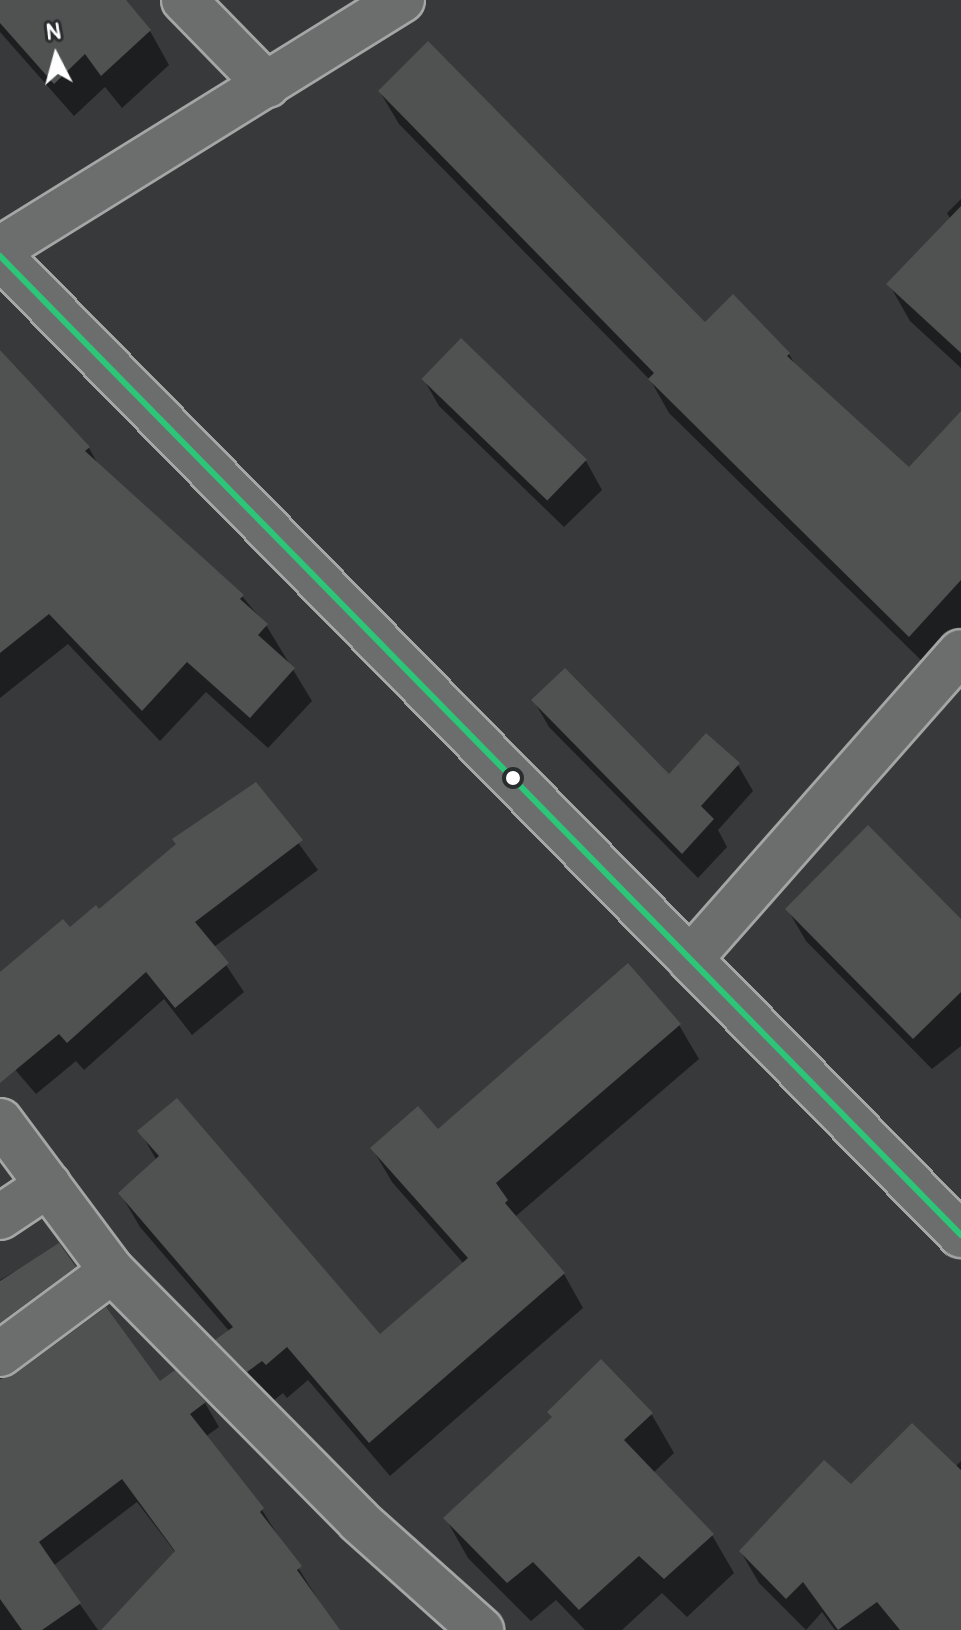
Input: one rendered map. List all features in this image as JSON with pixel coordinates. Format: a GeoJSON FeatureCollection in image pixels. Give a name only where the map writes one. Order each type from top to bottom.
{"type":"FeatureCollection","features":[{"type":"Feature","properties":{"kind":"street"},"geometry":{"type":"LineString","coordinates":[[184,0],[267,85]]}},
{"type":"Feature","properties":{"kind":"street"},"geometry":{"type":"LineString","coordinates":[[0,249],[402,0]]}},
{"type":"Feature","properties":{"kind":"street"},"geometry":{"type":"LineString","coordinates":[[0,256],[961,1235]]}},
{"type":"Feature","properties":{"kind":"street"},"geometry":{"type":"LineString","coordinates":[[690,959],[961,652]]}},
{"type":"Feature","properties":{"kind":"street"},"geometry":{"type":"LineString","coordinates":[[0,1121],[112,1271],[359,1521],[481,1630]]}},
{"type":"Feature","properties":{"kind":"street"},"geometry":{"type":"LineString","coordinates":[[0,1217],[48,1185]]}},
{"type":"Feature","properties":{"kind":"street"},"geometry":{"type":"LineString","coordinates":[[0,1354],[112,1271]]}},
{"type":"Feature","properties":{"kind":"building"},"geometry":{"type":"Polygon","coordinates":[[[0,0],[126,0],[151,30],[101,76],[85,54],[54,84],[0,23],[0,0]]]}},
{"type":"Feature","properties":{"kind":"building"},"geometry":{"type":"Polygon","coordinates":[[[428,41],[705,322],[733,294],[790,353],[787,356],[909,467],[961,411],[961,580],[909,637],[648,379],[654,373],[378,91],[428,41]]]}},
{"type":"Feature","properties":{"kind":"building"},"geometry":{"type":"Polygon","coordinates":[[[961,206],[961,353],[886,284],[961,206]]]}},
{"type":"Feature","properties":{"kind":"building"},"geometry":{"type":"Polygon","coordinates":[[[461,338],[587,460],[547,501],[421,379],[461,338]]]}},
{"type":"Feature","properties":{"kind":"building"},"geometry":{"type":"Polygon","coordinates":[[[0,350],[90,447],[85,451],[244,595],[240,599],[268,624],[258,635],[295,668],[250,718],[187,662],[142,711],[49,614],[0,653],[0,350]]]}},
{"type":"Feature","properties":{"kind":"building"},"geometry":{"type":"Polygon","coordinates":[[[565,668],[669,774],[706,733],[740,763],[701,806],[714,819],[682,854],[531,700],[565,668]]]}},
{"type":"Feature","properties":{"kind":"building"},"geometry":{"type":"Polygon","coordinates":[[[256,782],[303,840],[195,922],[229,963],[175,1008],[146,972],[67,1043],[59,1034],[0,1083],[0,972],[63,919],[70,927],[96,905],[99,909],[176,844],[172,839],[256,782]]]}},
{"type":"Feature","properties":{"kind":"building"},"geometry":{"type":"Polygon","coordinates":[[[868,825],[961,919],[961,992],[913,1039],[785,909],[868,825]]]}},
{"type":"Feature","properties":{"kind":"building"},"geometry":{"type":"Polygon","coordinates":[[[628,963],[681,1024],[496,1183],[508,1200],[505,1203],[565,1273],[369,1443],[287,1347],[266,1365],[262,1361],[247,1372],[215,1340],[233,1327],[118,1193],[159,1156],[137,1131],[177,1098],[380,1334],[468,1258],[370,1148],[418,1106],[438,1129],[628,963]]]}},
{"type":"Feature","properties":{"kind":"building"},"geometry":{"type":"Polygon","coordinates":[[[59,1243],[76,1267],[0,1323],[0,1281],[59,1243]]]}},
{"type":"Feature","properties":{"kind":"building"},"geometry":{"type":"Polygon","coordinates":[[[106,1307],[160,1381],[175,1370],[206,1402],[190,1414],[264,1508],[260,1512],[302,1566],[297,1570],[340,1630],[101,1630],[175,1551],[122,1479],[39,1542],[81,1603],[42,1630],[22,1630],[0,1599],[0,1379],[15,1374],[106,1307]]]}},
{"type":"Feature","properties":{"kind":"building"},"geometry":{"type":"Polygon","coordinates":[[[601,1359],[653,1413],[624,1440],[714,1534],[664,1579],[639,1556],[579,1610],[533,1562],[507,1583],[443,1518],[552,1417],[547,1412],[601,1359]]]}},
{"type":"Feature","properties":{"kind":"building"},"geometry":{"type":"Polygon","coordinates":[[[912,1423],[961,1470],[961,1630],[900,1630],[877,1602],[838,1630],[803,1582],[786,1599],[739,1551],[824,1460],[851,1484],[912,1423]]]}},
{"type":"Feature","properties":{"kind":"transit line"},"geometry":{"type":"LineString","coordinates":[[0,256],[961,1235]]}}]}
